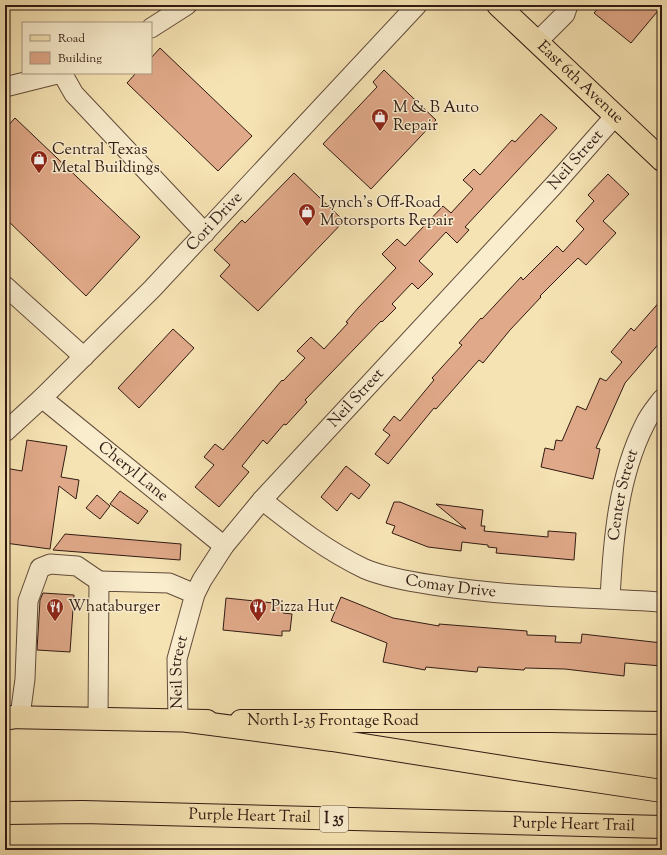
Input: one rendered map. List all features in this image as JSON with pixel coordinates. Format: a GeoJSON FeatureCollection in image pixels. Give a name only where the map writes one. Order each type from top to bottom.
{"type":"FeatureCollection","features":[{"type":"Feature","properties":{"kind":"main road","name":"East 6th Avenue"},"geometry":{"type":"LineString","coordinates":[[498,5],[662,160]]}},
{"type":"Feature","properties":{"kind":"main road","name":"North I-35 Frontage Road"},"geometry":{"type":"LineString","coordinates":[[10,717],[183,720],[551,721],[662,723]]}},
{"type":"Feature","properties":{"kind":"main road"},"geometry":{"type":"LineString","coordinates":[[183,720],[332,740],[541,773],[662,790]]}},
{"type":"Feature","properties":{"kind":"main road","name":"Purple Heart Trail"},"geometry":{"type":"LineString","coordinates":[[5,813],[83,812],[662,827]]}},
{"type":"Feature","properties":{"kind":"street"},"geometry":{"type":"LineString","coordinates":[[152,27],[187,5]]}},
{"type":"Feature","properties":{"kind":"street","name":"Cori Drive"},"geometry":{"type":"LineString","coordinates":[[5,432],[42,398],[152,289],[417,5]]}},
{"type":"Feature","properties":{"kind":"street"},"geometry":{"type":"LineString","coordinates":[[537,42],[566,14],[568,5]]}},
{"type":"Feature","properties":{"kind":"street"},"geometry":{"type":"LineString","coordinates":[[5,87],[58,74]]}},
{"type":"Feature","properties":{"kind":"street"},"geometry":{"type":"LineString","coordinates":[[63,74],[74,94],[205,233]]}},
{"type":"Feature","properties":{"kind":"street","name":"Neil Street"},"geometry":{"type":"LineString","coordinates":[[183,720],[177,659],[195,594],[202,580],[224,546],[262,500],[549,191],[615,116]]}},
{"type":"Feature","properties":{"kind":"street"},"geometry":{"type":"LineString","coordinates":[[5,286],[84,357]]}},
{"type":"Feature","properties":{"kind":"street","name":"Cheryl Lane"},"geometry":{"type":"LineString","coordinates":[[42,398],[224,546]]}},
{"type":"Feature","properties":{"kind":"street","name":"Center Street"},"geometry":{"type":"LineString","coordinates":[[610,599],[612,556],[625,475],[634,448],[646,422],[662,399]]}},
{"type":"Feature","properties":{"kind":"street","name":"Comay Drive"},"geometry":{"type":"LineString","coordinates":[[262,500],[299,530],[319,543],[367,569],[407,581],[462,590],[545,597],[662,602]]}},
{"type":"Feature","properties":{"kind":"street"},"geometry":{"type":"LineString","coordinates":[[10,717],[25,679],[28,601],[40,568],[50,564],[77,566],[100,581],[169,583],[195,594]]}},
{"type":"Feature","properties":{"kind":"street"},"geometry":{"type":"LineString","coordinates":[[98,718],[100,581]]}},
{"type":"Feature","properties":{"kind":"building"},"geometry":{"type":"Polygon","coordinates":[[[601,5],[662,6],[631,43],[594,13],[601,5]]]}},
{"type":"Feature","properties":{"kind":"building"},"geometry":{"type":"Polygon","coordinates":[[[160,48],[252,136],[218,171],[127,83],[135,74],[152,74],[152,57],[160,48]]]}},
{"type":"Feature","properties":{"kind":"building","name":"M & B Auto Repair"},"geometry":{"type":"Polygon","coordinates":[[[384,70],[436,120],[371,189],[323,144],[377,87],[373,82],[384,70]]]}},
{"type":"Feature","properties":{"kind":"building"},"geometry":{"type":"Polygon","coordinates":[[[541,114],[557,128],[465,227],[469,230],[457,243],[446,232],[419,261],[433,274],[418,289],[412,283],[392,304],[396,308],[382,322],[381,321],[305,400],[307,402],[286,425],[284,424],[267,444],[263,440],[242,466],[249,472],[219,507],[195,487],[214,465],[204,457],[215,444],[223,450],[282,380],[283,381],[305,358],[297,351],[311,337],[324,349],[348,323],[346,322],[358,308],[396,268],[382,254],[397,239],[405,246],[443,206],[451,213],[473,189],[463,180],[474,169],[480,175],[512,140],[515,142],[541,114]]]}},
{"type":"Feature","properties":{"kind":"building","name":"Central Texas Metal Buildings"},"geometry":{"type":"Polygon","coordinates":[[[15,118],[140,237],[86,296],[5,218],[5,129],[15,118]]]}},
{"type":"Feature","properties":{"kind":"building"},"geometry":{"type":"Polygon","coordinates":[[[294,173],[344,221],[258,311],[220,276],[230,265],[214,250],[242,220],[245,223],[294,173]]]}},
{"type":"Feature","properties":{"kind":"building"},"geometry":{"type":"Polygon","coordinates":[[[608,174],[629,194],[603,221],[616,233],[586,265],[578,258],[540,296],[541,297],[510,330],[483,363],[479,360],[436,409],[434,408],[388,464],[375,454],[390,435],[383,430],[394,416],[400,421],[434,380],[432,378],[462,345],[459,343],[481,318],[482,319],[521,277],[523,280],[557,246],[563,252],[584,229],[576,221],[594,201],[588,195],[608,174]]]}},
{"type":"Feature","properties":{"kind":"building"},"geometry":{"type":"Polygon","coordinates":[[[662,299],[662,340],[625,383],[596,448],[600,449],[593,479],[541,467],[545,448],[554,450],[556,440],[562,441],[577,406],[586,410],[600,378],[606,381],[622,362],[611,352],[631,328],[634,331],[662,299]]]}},
{"type":"Feature","properties":{"kind":"building"},"geometry":{"type":"Polygon","coordinates":[[[173,329],[194,348],[139,408],[118,388],[173,329]]]}},
{"type":"Feature","properties":{"kind":"building"},"geometry":{"type":"Polygon","coordinates":[[[27,440],[67,446],[61,477],[79,480],[76,499],[59,486],[50,549],[5,543],[5,468],[22,471],[27,440]]]}},
{"type":"Feature","properties":{"kind":"building"},"geometry":{"type":"Polygon","coordinates":[[[346,466],[370,485],[359,499],[351,493],[337,511],[321,497],[346,466]]]}},
{"type":"Feature","properties":{"kind":"building"},"geometry":{"type":"Polygon","coordinates":[[[120,491],[148,511],[138,524],[110,504],[120,491]]]}},
{"type":"Feature","properties":{"kind":"building"},"geometry":{"type":"Polygon","coordinates":[[[97,495],[110,506],[100,519],[86,508],[97,495]]]}},
{"type":"Feature","properties":{"kind":"building"},"geometry":{"type":"Polygon","coordinates":[[[394,502],[400,502],[466,529],[436,504],[483,510],[481,526],[485,526],[484,531],[548,537],[548,531],[576,533],[574,560],[496,553],[497,548],[488,547],[488,545],[462,542],[461,551],[428,547],[392,533],[395,526],[386,523],[394,502]]]}},
{"type":"Feature","properties":{"kind":"building"},"geometry":{"type":"Polygon","coordinates":[[[65,534],[181,544],[180,560],[53,550],[65,534]]]}},
{"type":"Feature","properties":{"kind":"building","name":"Whataburger"},"geometry":{"type":"Polygon","coordinates":[[[43,593],[74,595],[70,652],[37,650],[40,600],[43,593]]]}},
{"type":"Feature","properties":{"kind":"building"},"geometry":{"type":"Polygon","coordinates":[[[341,597],[393,618],[439,626],[439,624],[527,631],[527,635],[556,636],[555,642],[581,643],[582,634],[662,643],[662,666],[625,663],[624,676],[565,669],[525,668],[524,670],[478,667],[477,672],[426,667],[425,670],[383,662],[387,643],[331,621],[341,597]]]}},
{"type":"Feature","properties":{"kind":"building","name":"Pizza Hut"},"geometry":{"type":"Polygon","coordinates":[[[226,598],[283,604],[283,613],[292,614],[290,631],[282,631],[282,636],[223,630],[226,598]]]}},
{"type":"Feature","properties":{"kind":"place","name":"M & B Auto Repair"},"geometry":{"type":"Point","coordinates":[380,132]}},
{"type":"Feature","properties":{"kind":"place","name":"Central Texas Metal Buildings"},"geometry":{"type":"Point","coordinates":[39,174]}},
{"type":"Feature","properties":{"kind":"place","name":"Lynch's Off-Road Motorsports Repair"},"geometry":{"type":"Point","coordinates":[307,227]}},
{"type":"Feature","properties":{"kind":"place","name":"Whataburger"},"geometry":{"type":"Point","coordinates":[55,622]}},
{"type":"Feature","properties":{"kind":"place","name":"Pizza Hut"},"geometry":{"type":"Point","coordinates":[258,622]}}]}
